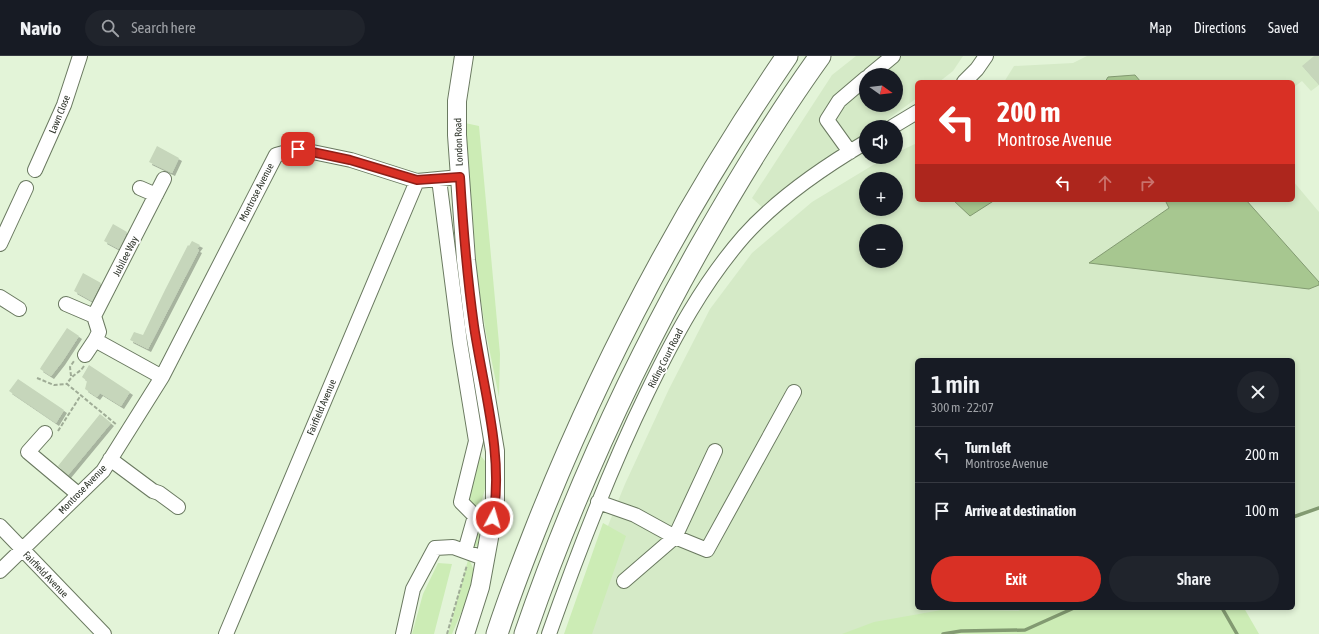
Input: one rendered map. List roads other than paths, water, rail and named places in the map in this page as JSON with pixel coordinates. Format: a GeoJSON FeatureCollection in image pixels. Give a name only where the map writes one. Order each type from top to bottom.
{"type":"FeatureCollection","features":[{"type":"Feature","properties":{"kind":"highway"},"geometry":{"type":"LineString","coordinates":[[497,634],[543,511],[576,432],[603,373],[654,274],[693,203],[787,56]]}},
{"type":"Feature","properties":{"kind":"highway"},"geometry":{"type":"LineString","coordinates":[[525,634],[559,542],[588,471],[622,395],[650,338],[677,287],[740,177],[820,56]]}},
{"type":"Feature","properties":{"kind":"main road","name":"London Road"},"geometry":{"type":"LineString","coordinates":[[464,56],[457,101],[457,135],[466,260],[474,326],[495,451],[496,505],[480,587],[465,634]]}},
{"type":"Feature","properties":{"kind":"street","name":"Lawn Close"},"geometry":{"type":"LineString","coordinates":[[35,170],[64,105],[80,56]]}},
{"type":"Feature","properties":{"kind":"street"},"geometry":{"type":"LineString","coordinates":[[878,68],[893,56]]}},
{"type":"Feature","properties":{"kind":"street"},"geometry":{"type":"LineString","coordinates":[[966,80],[977,69],[986,56]]}},
{"type":"Feature","properties":{"kind":"street"},"geometry":{"type":"LineString","coordinates":[[850,152],[827,120],[839,101],[859,84]]}},
{"type":"Feature","properties":{"kind":"street"},"geometry":{"type":"LineString","coordinates":[[903,120],[915,113]]}},
{"type":"Feature","properties":{"kind":"street","name":"Riding Court Road"},"geometry":{"type":"LineString","coordinates":[[549,634],[598,502],[640,408],[669,348],[693,306],[720,267],[745,236],[769,212],[798,187],[859,146]]}},
{"type":"Feature","properties":{"kind":"street","name":"Montrose Avenue"},"geometry":{"type":"LineString","coordinates":[[0,570],[103,471],[162,377],[276,155],[298,149],[350,160],[417,180],[460,177]]}},
{"type":"Feature","properties":{"kind":"street","name":"Jubilee Way"},"geometry":{"type":"LineString","coordinates":[[94,316],[164,179]]}},
{"type":"Feature","properties":{"kind":"street"},"geometry":{"type":"LineString","coordinates":[[439,179],[460,343],[476,441],[460,502],[474,516],[465,551]]}},
{"type":"Feature","properties":{"kind":"street","name":"Fairfield Avenue"},"geometry":{"type":"LineString","coordinates":[[226,634],[417,180]]}},
{"type":"Feature","properties":{"kind":"street"},"geometry":{"type":"LineString","coordinates":[[0,244],[26,188]]}},
{"type":"Feature","properties":{"kind":"street"},"geometry":{"type":"LineString","coordinates":[[140,188],[156,195]]}},
{"type":"Feature","properties":{"kind":"street"},"geometry":{"type":"LineString","coordinates":[[0,297],[19,309]]}},
{"type":"Feature","properties":{"kind":"street"},"geometry":{"type":"LineString","coordinates":[[66,304],[94,316],[97,336],[85,355]]}},
{"type":"Feature","properties":{"kind":"street"},"geometry":{"type":"LineString","coordinates":[[97,336],[162,377]]}},
{"type":"Feature","properties":{"kind":"street"},"geometry":{"type":"LineString","coordinates":[[598,502],[635,515],[675,537],[707,550],[794,392]]}},
{"type":"Feature","properties":{"kind":"street"},"geometry":{"type":"LineString","coordinates":[[45,433],[28,452],[78,494]]}},
{"type":"Feature","properties":{"kind":"street"},"geometry":{"type":"LineString","coordinates":[[624,581],[675,537],[715,451]]}},
{"type":"Feature","properties":{"kind":"street"},"geometry":{"type":"LineString","coordinates":[[110,459],[153,491],[178,507]]}},
{"type":"Feature","properties":{"kind":"street","name":"Fairfield Avenue"},"geometry":{"type":"LineString","coordinates":[[0,526],[104,634]]}},
{"type":"Feature","properties":{"kind":"street"},"geometry":{"type":"LineString","coordinates":[[403,634],[413,589],[435,548],[453,547],[486,559]]}},
{"type":"Feature","properties":{"kind":"waterway"},"geometry":{"type":"LineString","coordinates":[[1295,516],[1319,508]]}},
{"type":"Feature","properties":{"kind":"waterway"},"geometry":{"type":"LineString","coordinates":[[943,634],[961,631],[1025,630],[1070,610]]}},
{"type":"Feature","properties":{"kind":"waterway"},"geometry":{"type":"LineString","coordinates":[[1223,610],[1237,634]]}}]}
